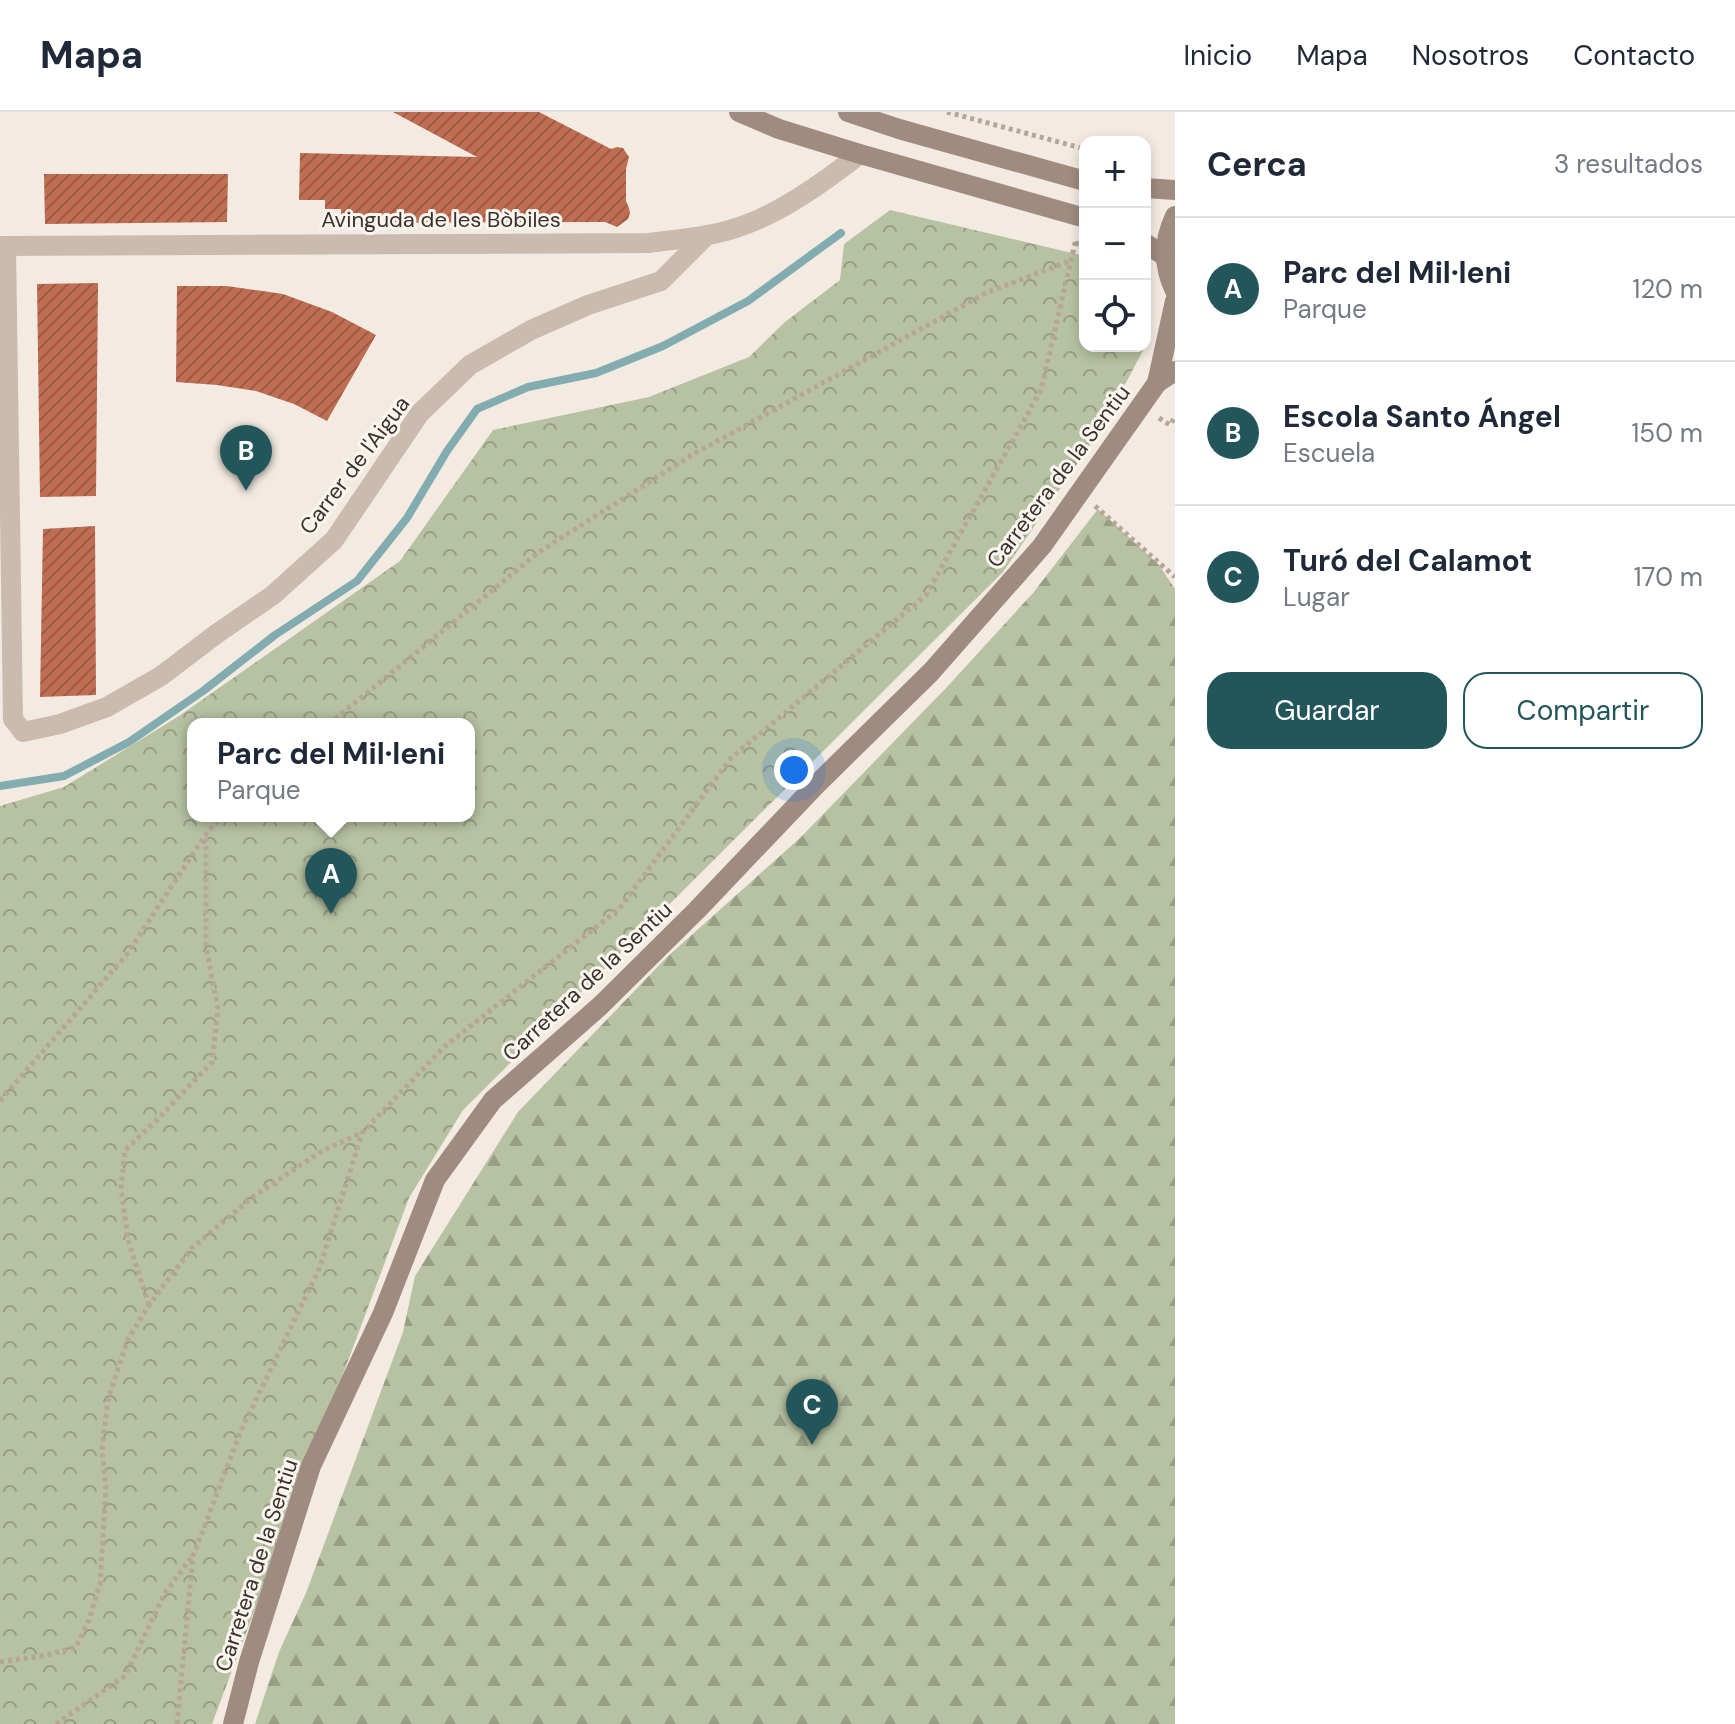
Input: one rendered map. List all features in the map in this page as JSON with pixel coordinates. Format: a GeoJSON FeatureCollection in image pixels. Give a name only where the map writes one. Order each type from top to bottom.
{"type":"FeatureCollection","features":[{"type":"Feature","properties":{"kind":"street"},"geometry":{"type":"LineString","coordinates":[[739,112],[779,129],[860,154],[1079,216]]}},
{"type":"Feature","properties":{"kind":"street"},"geometry":{"type":"LineString","coordinates":[[848,112],[1079,179]]}},
{"type":"Feature","properties":{"kind":"street","name":"Avinguda de les Bòbiles"},"geometry":{"type":"LineString","coordinates":[[3,246],[649,243],[736,229],[764,217],[827,180],[860,154]]}},
{"type":"Feature","properties":{"kind":"street"},"geometry":{"type":"LineString","coordinates":[[1151,188],[1175,190]]}},
{"type":"Feature","properties":{"kind":"street"},"geometry":{"type":"LineString","coordinates":[[1175,216],[1167,236],[1166,257],[1175,291]]}},
{"type":"Feature","properties":{"kind":"street","name":"Carrer de l'Aigua"},"geometry":{"type":"LineString","coordinates":[[7,719],[23,732],[60,724],[107,707],[161,676],[273,595],[334,540],[420,413],[470,365],[531,330],[588,305],[661,281],[707,235]]}},
{"type":"Feature","properties":{"kind":"street"},"geometry":{"type":"LineString","coordinates":[[3,246],[7,719]]}},
{"type":"Feature","properties":{"kind":"street"},"geometry":{"type":"LineString","coordinates":[[1151,247],[1166,257]]}},
{"type":"Feature","properties":{"kind":"street"},"geometry":{"type":"LineString","coordinates":[[1157,383],[1175,301]]}},
{"type":"Feature","properties":{"kind":"street"},"geometry":{"type":"LineString","coordinates":[[1157,383],[1175,371]]}},
{"type":"Feature","properties":{"kind":"street","name":"Carretera de la Sentiu"},"geometry":{"type":"LineString","coordinates":[[233,1724],[249,1662],[311,1466],[383,1313],[435,1180],[493,1100],[600,1006],[687,921],[816,785],[931,672],[1042,546],[1157,383]]}},
{"type":"Feature","properties":{"kind":"path"},"geometry":{"type":"LineString","coordinates":[[947,112],[1079,147]]}},
{"type":"Feature","properties":{"kind":"path"},"geometry":{"type":"LineString","coordinates":[[1075,243],[1079,244]]}},
{"type":"Feature","properties":{"kind":"path"},"geometry":{"type":"LineString","coordinates":[[0,1662],[76,1647],[89,1620],[100,1584],[106,1489],[102,1450],[108,1399],[128,1339],[192,1248],[254,1196],[322,1151],[362,1133],[444,1047],[619,909],[731,758],[926,595],[1041,390],[1071,260],[988,292],[690,456],[539,552],[336,718]]}},
{"type":"Feature","properties":{"kind":"path"},"geometry":{"type":"LineString","coordinates":[[1170,425],[1175,417]]}},
{"type":"Feature","properties":{"kind":"path"},"geometry":{"type":"LineString","coordinates":[[1081,490],[1175,577]]}},
{"type":"Feature","properties":{"kind":"path"},"geometry":{"type":"LineString","coordinates":[[0,1101],[127,954],[217,822]]}},
{"type":"Feature","properties":{"kind":"path"},"geometry":{"type":"LineString","coordinates":[[149,1305],[128,1240],[121,1188],[125,1150],[212,1062],[218,1009],[206,947],[206,834]]}},
{"type":"Feature","properties":{"kind":"path"},"geometry":{"type":"LineString","coordinates":[[177,1724],[193,1556],[240,1433],[320,1267],[362,1133]]}},
{"type":"Feature","properties":{"kind":"path"},"geometry":{"type":"LineString","coordinates":[[56,1724],[125,1676],[165,1593],[193,1556]]}},
{"type":"Feature","properties":{"kind":"green space"},"geometry":{"type":"Polygon","coordinates":[[[890,210],[1079,255],[1079,352],[1143,352],[1103,426],[1003,572],[463,1110],[409,1198],[212,1724],[0,1724],[0,806],[64,787],[179,716],[400,561],[493,430],[649,397],[749,357],[785,322],[840,280],[844,244],[890,210]]]}},
{"type":"Feature","properties":{"kind":"green space"},"geometry":{"type":"Polygon","coordinates":[[[1098,509],[1159,565],[1175,589],[1175,1724],[255,1724],[279,1652],[306,1593],[403,1332],[415,1276],[518,1112],[667,957],[800,838],[946,688],[1033,593],[1098,509]]]}},
{"type":"Feature","properties":{"kind":"building"},"geometry":{"type":"Polygon","coordinates":[[[393,112],[539,112],[611,149],[623,148],[629,157],[626,169],[628,219],[617,227],[605,222],[341,223],[341,209],[325,209],[325,200],[299,200],[300,153],[477,157],[393,112]]]}},
{"type":"Feature","properties":{"kind":"building"},"geometry":{"type":"Polygon","coordinates":[[[44,174],[228,174],[227,222],[45,224],[44,174]]]}},
{"type":"Feature","properties":{"kind":"building"},"geometry":{"type":"Polygon","coordinates":[[[98,283],[96,496],[40,497],[37,284],[98,283]]]}},
{"type":"Feature","properties":{"kind":"building"},"geometry":{"type":"Polygon","coordinates":[[[177,286],[227,286],[283,294],[332,312],[376,335],[327,421],[294,404],[256,391],[176,382],[177,286]]]}},
{"type":"Feature","properties":{"kind":"building"},"geometry":{"type":"Polygon","coordinates":[[[95,526],[96,695],[40,697],[43,529],[95,526]]]}},
{"type":"Feature","properties":{"kind":"waterway"},"geometry":{"type":"LineString","coordinates":[[0,786],[64,776],[129,742],[203,691],[275,635],[357,581],[407,518],[447,451],[477,409],[528,387],[596,373],[663,346],[748,301],[841,233]]}},
{"type":"Feature","properties":{"kind":"place","name":"Escola Santo Ángel"},"geometry":{"type":"Point","coordinates":[246,491]}},
{"type":"Feature","properties":{"kind":"place","name":"Parc del Mil·leni"},"geometry":{"type":"Point","coordinates":[331,914]}},
{"type":"Feature","properties":{"kind":"place","name":"Turó del Calamot"},"geometry":{"type":"Point","coordinates":[812,1445]}}]}
